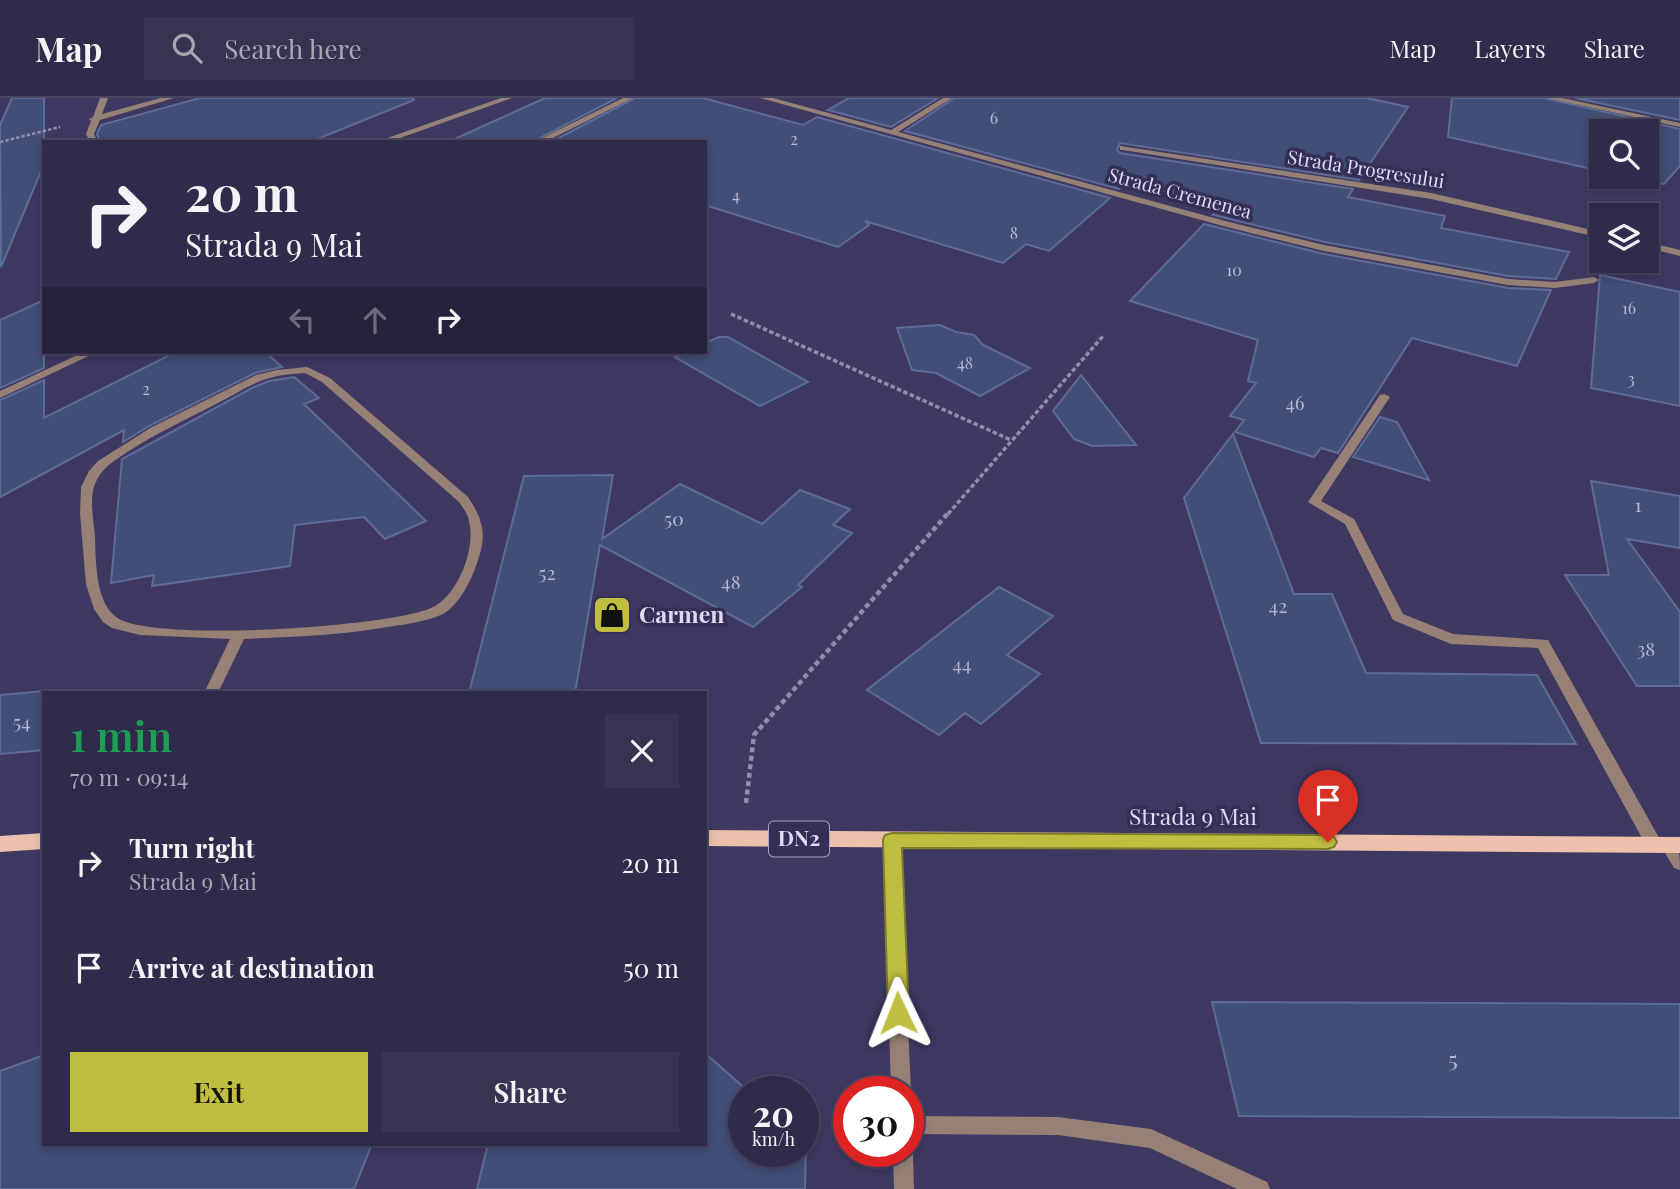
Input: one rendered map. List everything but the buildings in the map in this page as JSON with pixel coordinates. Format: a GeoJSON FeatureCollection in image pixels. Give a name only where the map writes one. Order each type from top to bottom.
{"type":"FeatureCollection","features":[{"type":"Feature","properties":{"kind":"main road","name":"Strada 9 Mai"},"geometry":{"type":"LineString","coordinates":[[707,838],[1668,844]]}},
{"type":"Feature","properties":{"kind":"main road"},"geometry":{"type":"LineString","coordinates":[[0,844],[42,841]]}},
{"type":"Feature","properties":{"kind":"street"},"geometry":{"type":"LineString","coordinates":[[93,140],[90,134],[93,119],[104,98]]}},
{"type":"Feature","properties":{"kind":"street"},"geometry":{"type":"LineString","coordinates":[[93,119],[170,98]]}},
{"type":"Feature","properties":{"kind":"street"},"geometry":{"type":"LineString","coordinates":[[386,140],[508,98]]}},
{"type":"Feature","properties":{"kind":"street"},"geometry":{"type":"LineString","coordinates":[[542,140],[629,98]]}},
{"type":"Feature","properties":{"kind":"street","name":"Strada Cremenea"},"geometry":{"type":"LineString","coordinates":[[764,98],[1324,248],[1508,282],[1555,285],[1594,280]]}},
{"type":"Feature","properties":{"kind":"street"},"geometry":{"type":"LineString","coordinates":[[892,132],[948,98]]}},
{"type":"Feature","properties":{"kind":"street"},"geometry":{"type":"LineString","coordinates":[[1551,98],[1680,125]]}},
{"type":"Feature","properties":{"kind":"street","name":"Strada Progresului"},"geometry":{"type":"LineString","coordinates":[[1123,148],[1431,196],[1589,232]]}},
{"type":"Feature","properties":{"kind":"street"},"geometry":{"type":"LineString","coordinates":[[1659,248],[1680,253]]}},
{"type":"Feature","properties":{"kind":"street"},"geometry":{"type":"LineString","coordinates":[[0,395],[88,354]]}},
{"type":"Feature","properties":{"kind":"street"},"geometry":{"type":"LineString","coordinates":[[307,370],[326,380],[464,500],[476,522],[476,547],[459,593],[437,611],[405,622],[239,634],[153,633],[115,625],[103,610],[92,587],[85,492],[96,468],[153,431],[258,377],[307,370]]}},
{"type":"Feature","properties":{"kind":"street"},"geometry":{"type":"LineString","coordinates":[[1384,397],[1314,502],[1350,522],[1398,617],[1451,639],[1543,643],[1680,863]]}},
{"type":"Feature","properties":{"kind":"street"},"geometry":{"type":"LineString","coordinates":[[212,691],[239,634]]}},
{"type":"Feature","properties":{"kind":"street"},"geometry":{"type":"LineString","coordinates":[[892,840],[900,1076]]}},
{"type":"Feature","properties":{"kind":"street"},"geometry":{"type":"LineString","coordinates":[[924,1125],[1058,1126],[1151,1139],[1259,1189]]}},
{"type":"Feature","properties":{"kind":"street"},"geometry":{"type":"LineString","coordinates":[[904,1167],[905,1189]]}},
{"type":"Feature","properties":{"kind":"path"},"geometry":{"type":"LineString","coordinates":[[0,142],[93,119]]}},
{"type":"Feature","properties":{"kind":"path"},"geometry":{"type":"LineString","coordinates":[[731,314],[1012,440]]}},
{"type":"Feature","properties":{"kind":"path"},"geometry":{"type":"LineString","coordinates":[[743,839],[754,735],[1102,336]]}},
{"type":"Feature","properties":{"kind":"place","name":"Carmen"},"geometry":{"type":"Point","coordinates":[612,615]}},
{"type":"Feature","properties":{"kind":"route"},"geometry":{"type":"LineString","coordinates":[[898,1013],[892,840],[1328,842]]}}]}
